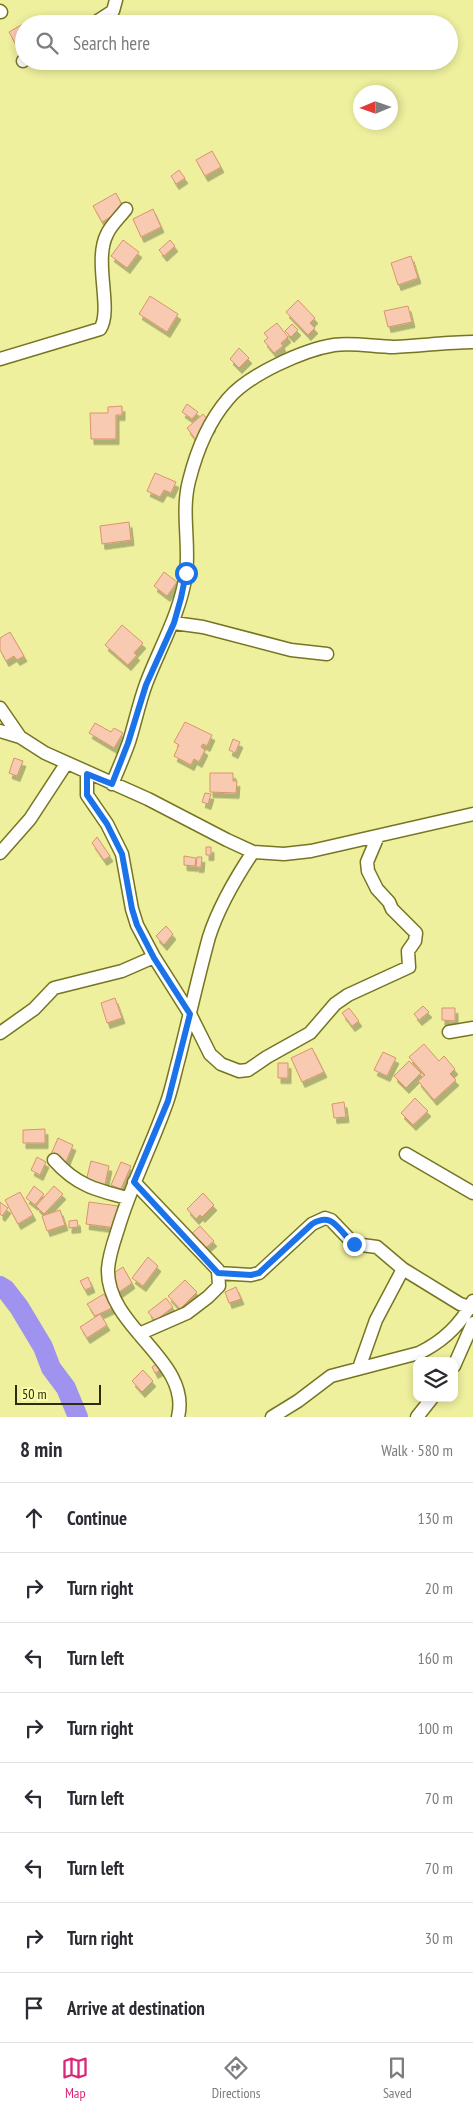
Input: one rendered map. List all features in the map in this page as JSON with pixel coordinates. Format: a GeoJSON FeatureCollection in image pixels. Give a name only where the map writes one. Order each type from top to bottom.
{"type":"FeatureCollection","features":[{"type":"Feature","properties":{"kind":"street"},"geometry":{"type":"LineString","coordinates":[[107,15],[113,11],[116,0]]}},
{"type":"Feature","properties":{"kind":"street"},"geometry":{"type":"LineString","coordinates":[[0,359],[100,329],[104,324],[101,263],[103,242],[107,232],[126,209]]}},
{"type":"Feature","properties":{"kind":"street"},"geometry":{"type":"LineString","coordinates":[[112,784],[128,743],[146,685],[174,623],[186,573],[185,513],[189,482],[197,455],[227,400],[240,387],[300,354],[336,345],[381,347],[473,342]]}},
{"type":"Feature","properties":{"kind":"street"},"geometry":{"type":"LineString","coordinates":[[174,623],[211,629],[291,650],[327,654]]}},
{"type":"Feature","properties":{"kind":"street"},"geometry":{"type":"LineString","coordinates":[[0,708],[20,738]]}},
{"type":"Feature","properties":{"kind":"street"},"geometry":{"type":"LineString","coordinates":[[0,731],[20,738],[45,754],[87,774],[148,799],[253,852],[284,854],[302,852],[473,814]]}},
{"type":"Feature","properties":{"kind":"street"},"geometry":{"type":"LineString","coordinates":[[0,853],[30,819],[66,764]]}},
{"type":"Feature","properties":{"kind":"street"},"geometry":{"type":"LineString","coordinates":[[87,774],[87,795],[122,854],[132,909],[137,925],[154,958],[190,1014],[210,1054],[229,1068],[239,1071],[248,1070],[310,1033],[335,1004],[348,994],[406,970],[410,963],[408,952],[415,941],[416,933],[392,910],[377,889],[368,871],[367,862],[378,836]]}},
{"type":"Feature","properties":{"kind":"street"},"geometry":{"type":"LineString","coordinates":[[178,1417],[181,1399],[171,1375],[124,1315],[115,1300],[108,1269],[111,1251],[127,1198],[168,1101],[206,946],[216,915],[228,890],[253,852]]}},
{"type":"Feature","properties":{"kind":"street"},"geometry":{"type":"LineString","coordinates":[[0,1033],[40,1004],[54,988],[122,970],[154,958]]}},
{"type":"Feature","properties":{"kind":"street"},"geometry":{"type":"LineString","coordinates":[[450,1032],[473,1028]]}},
{"type":"Feature","properties":{"kind":"street"},"geometry":{"type":"LineString","coordinates":[[406,1154],[473,1193]]}},
{"type":"Feature","properties":{"kind":"street"},"geometry":{"type":"LineString","coordinates":[[54,1160],[63,1171],[80,1184],[127,1198]]}},
{"type":"Feature","properties":{"kind":"street"},"geometry":{"type":"LineString","coordinates":[[134,1182],[218,1273],[219,1286],[188,1313],[139,1334]]}},
{"type":"Feature","properties":{"kind":"street"},"geometry":{"type":"LineString","coordinates":[[218,1273],[251,1275],[259,1273],[312,1224],[325,1218],[331,1220],[354,1244],[358,1246],[370,1244],[377,1247],[404,1269],[460,1304],[472,1305]]}},
{"type":"Feature","properties":{"kind":"street"},"geometry":{"type":"LineString","coordinates":[[359,1368],[376,1320],[404,1269]]}},
{"type":"Feature","properties":{"kind":"street"},"geometry":{"type":"LineString","coordinates":[[272,1417],[298,1401],[330,1376],[418,1353],[432,1347],[445,1338],[472,1305]]}},
{"type":"Feature","properties":{"kind":"street"},"geometry":{"type":"LineString","coordinates":[[458,1357],[473,1323]]}},
{"type":"Feature","properties":{"kind":"street"},"geometry":{"type":"LineString","coordinates":[[416,1417],[429,1402]]}},
{"type":"Feature","properties":{"kind":"building"},"geometry":{"type":"Polygon","coordinates":[[[15,29],[15,43],[9,32],[15,29]]]}},
{"type":"Feature","properties":{"kind":"building"},"geometry":{"type":"Polygon","coordinates":[[[212,151],[221,167],[205,176],[196,160],[212,151]]]}},
{"type":"Feature","properties":{"kind":"building"},"geometry":{"type":"Polygon","coordinates":[[[179,170],[185,178],[176,184],[171,176],[179,170]]]}},
{"type":"Feature","properties":{"kind":"building"},"geometry":{"type":"Polygon","coordinates":[[[116,193],[124,209],[102,222],[93,206],[116,193]]]}},
{"type":"Feature","properties":{"kind":"building"},"geometry":{"type":"Polygon","coordinates":[[[153,209],[161,227],[141,237],[133,219],[153,209]]]}},
{"type":"Feature","properties":{"kind":"building"},"geometry":{"type":"Polygon","coordinates":[[[123,240],[139,252],[127,268],[111,256],[123,240]]]}},
{"type":"Feature","properties":{"kind":"building"},"geometry":{"type":"Polygon","coordinates":[[[170,240],[175,246],[164,256],[159,250],[170,240]]]}},
{"type":"Feature","properties":{"kind":"building"},"geometry":{"type":"Polygon","coordinates":[[[411,256],[418,278],[398,285],[391,263],[411,256]]]}},
{"type":"Feature","properties":{"kind":"building"},"geometry":{"type":"Polygon","coordinates":[[[150,296],[178,314],[167,332],[139,314],[150,296]]]}},
{"type":"Feature","properties":{"kind":"building"},"geometry":{"type":"Polygon","coordinates":[[[298,300],[315,318],[310,323],[315,328],[308,335],[286,312],[298,300]]]}},
{"type":"Feature","properties":{"kind":"building"},"geometry":{"type":"Polygon","coordinates":[[[408,306],[412,322],[388,327],[384,311],[408,306]]]}},
{"type":"Feature","properties":{"kind":"building"},"geometry":{"type":"Polygon","coordinates":[[[277,323],[288,337],[281,343],[283,346],[274,353],[264,341],[268,338],[264,333],[277,323]]]}},
{"type":"Feature","properties":{"kind":"building"},"geometry":{"type":"Polygon","coordinates":[[[292,324],[298,330],[291,337],[285,331],[292,324]]]}},
{"type":"Feature","properties":{"kind":"building"},"geometry":{"type":"Polygon","coordinates":[[[239,348],[249,358],[239,368],[230,359],[239,348]]]}},
{"type":"Feature","properties":{"kind":"building"},"geometry":{"type":"Polygon","coordinates":[[[187,404],[198,412],[192,419],[182,412],[187,404]]]}},
{"type":"Feature","properties":{"kind":"building"},"geometry":{"type":"Polygon","coordinates":[[[122,406],[122,415],[116,415],[116,439],[91,439],[90,413],[108,413],[108,407],[122,406]]]}},
{"type":"Feature","properties":{"kind":"building"},"geometry":{"type":"Polygon","coordinates":[[[203,414],[213,426],[196,440],[187,428],[203,414]]]}},
{"type":"Feature","properties":{"kind":"building"},"geometry":{"type":"Polygon","coordinates":[[[155,473],[176,482],[171,493],[164,490],[160,497],[147,491],[155,473]]]}},
{"type":"Feature","properties":{"kind":"building"},"geometry":{"type":"Polygon","coordinates":[[[129,522],[131,540],[102,544],[100,526],[129,522]]]}},
{"type":"Feature","properties":{"kind":"building"},"geometry":{"type":"Polygon","coordinates":[[[164,572],[177,582],[167,596],[154,586],[164,572]]]}},
{"type":"Feature","properties":{"kind":"building"},"geometry":{"type":"Polygon","coordinates":[[[122,625],[143,643],[134,653],[137,655],[128,665],[105,645],[122,625]]]}},
{"type":"Feature","properties":{"kind":"building"},"geometry":{"type":"Polygon","coordinates":[[[10,632],[24,656],[17,660],[14,656],[6,661],[0,650],[0,638],[10,632]]]}},
{"type":"Feature","properties":{"kind":"building"},"geometry":{"type":"Polygon","coordinates":[[[185,722],[212,735],[207,746],[203,744],[201,747],[205,750],[199,762],[194,759],[191,765],[174,756],[179,745],[174,742],[185,722]]]}},
{"type":"Feature","properties":{"kind":"building"},"geometry":{"type":"Polygon","coordinates":[[[95,723],[111,732],[114,728],[123,733],[114,748],[89,733],[95,723]]]}},
{"type":"Feature","properties":{"kind":"building"},"geometry":{"type":"Polygon","coordinates":[[[233,739],[240,742],[235,753],[229,750],[233,739]]]}},
{"type":"Feature","properties":{"kind":"building"},"geometry":{"type":"Polygon","coordinates":[[[14,758],[23,761],[17,776],[9,773],[14,758]]]}},
{"type":"Feature","properties":{"kind":"building"},"geometry":{"type":"Polygon","coordinates":[[[210,773],[233,773],[233,781],[237,781],[236,793],[210,792],[210,773]]]}},
{"type":"Feature","properties":{"kind":"building"},"geometry":{"type":"Polygon","coordinates":[[[205,793],[211,794],[208,804],[202,802],[205,793]]]}},
{"type":"Feature","properties":{"kind":"building"},"geometry":{"type":"Polygon","coordinates":[[[97,837],[110,856],[104,860],[92,843],[97,837]]]}},
{"type":"Feature","properties":{"kind":"building"},"geometry":{"type":"Polygon","coordinates":[[[206,847],[211,847],[211,855],[206,855],[206,847]]]}},
{"type":"Feature","properties":{"kind":"building"},"geometry":{"type":"Polygon","coordinates":[[[184,856],[196,858],[195,866],[184,865],[184,856]]]}},
{"type":"Feature","properties":{"kind":"building"},"geometry":{"type":"Polygon","coordinates":[[[197,857],[202,857],[201,867],[196,867],[197,857]]]}},
{"type":"Feature","properties":{"kind":"building"},"geometry":{"type":"Polygon","coordinates":[[[166,926],[173,934],[164,945],[156,936],[166,926]]]}},
{"type":"Feature","properties":{"kind":"building"},"geometry":{"type":"Polygon","coordinates":[[[115,998],[122,1018],[107,1023],[101,1003],[115,998]]]}},
{"type":"Feature","properties":{"kind":"building"},"geometry":{"type":"Polygon","coordinates":[[[423,1006],[429,1012],[419,1020],[414,1014],[423,1006]]]}},
{"type":"Feature","properties":{"kind":"building"},"geometry":{"type":"Polygon","coordinates":[[[349,1008],[359,1021],[352,1026],[342,1013],[349,1008]]]}},
{"type":"Feature","properties":{"kind":"building"},"geometry":{"type":"Polygon","coordinates":[[[442,1008],[455,1008],[455,1021],[442,1020],[442,1008]]]}},
{"type":"Feature","properties":{"kind":"building"},"geometry":{"type":"Polygon","coordinates":[[[424,1044],[439,1061],[444,1056],[455,1069],[450,1074],[456,1080],[434,1100],[418,1081],[425,1075],[409,1057],[424,1044]]]}},
{"type":"Feature","properties":{"kind":"building"},"geometry":{"type":"Polygon","coordinates":[[[312,1048],[324,1072],[302,1082],[291,1058],[312,1048]]]}},
{"type":"Feature","properties":{"kind":"building"},"geometry":{"type":"Polygon","coordinates":[[[383,1052],[396,1058],[387,1076],[374,1070],[383,1052]]]}},
{"type":"Feature","properties":{"kind":"building"},"geometry":{"type":"Polygon","coordinates":[[[409,1061],[421,1073],[406,1088],[394,1076],[409,1061]]]}},
{"type":"Feature","properties":{"kind":"building"},"geometry":{"type":"Polygon","coordinates":[[[278,1063],[288,1063],[288,1078],[278,1078],[278,1063]]]}},
{"type":"Feature","properties":{"kind":"building"},"geometry":{"type":"Polygon","coordinates":[[[415,1098],[428,1111],[413,1125],[401,1113],[415,1098]]]}},
{"type":"Feature","properties":{"kind":"building"},"geometry":{"type":"Polygon","coordinates":[[[344,1102],[346,1117],[334,1118],[332,1104],[344,1102]]]}},
{"type":"Feature","properties":{"kind":"building"},"geometry":{"type":"Polygon","coordinates":[[[45,1129],[45,1143],[23,1143],[23,1130],[45,1129]]]}},
{"type":"Feature","properties":{"kind":"building"},"geometry":{"type":"Polygon","coordinates":[[[58,1138],[73,1145],[66,1162],[68,1163],[66,1167],[49,1159],[58,1138]]]}},
{"type":"Feature","properties":{"kind":"building"},"geometry":{"type":"Polygon","coordinates":[[[37,1157],[46,1162],[40,1175],[31,1170],[37,1157]]]}},
{"type":"Feature","properties":{"kind":"building"},"geometry":{"type":"Polygon","coordinates":[[[91,1161],[109,1166],[104,1189],[85,1185],[91,1161]]]}},
{"type":"Feature","properties":{"kind":"building"},"geometry":{"type":"Polygon","coordinates":[[[121,1162],[131,1166],[121,1189],[111,1185],[121,1162]]]}},
{"type":"Feature","properties":{"kind":"building"},"geometry":{"type":"Polygon","coordinates":[[[34,1186],[44,1194],[35,1205],[26,1198],[34,1186]]]}},
{"type":"Feature","properties":{"kind":"building"},"geometry":{"type":"Polygon","coordinates":[[[54,1186],[63,1194],[44,1214],[36,1206],[54,1186]]]}},
{"type":"Feature","properties":{"kind":"building"},"geometry":{"type":"Polygon","coordinates":[[[20,1192],[33,1215],[18,1224],[5,1200],[20,1192]]]}},
{"type":"Feature","properties":{"kind":"building"},"geometry":{"type":"Polygon","coordinates":[[[203,1193],[214,1205],[202,1217],[200,1215],[196,1219],[187,1209],[203,1193]]]}},
{"type":"Feature","properties":{"kind":"building"},"geometry":{"type":"Polygon","coordinates":[[[0,1202],[8,1208],[2,1216],[0,1214],[0,1202]]]}},
{"type":"Feature","properties":{"kind":"building"},"geometry":{"type":"Polygon","coordinates":[[[89,1202],[118,1206],[116,1228],[86,1224],[89,1202]]]}},
{"type":"Feature","properties":{"kind":"building"},"geometry":{"type":"Polygon","coordinates":[[[60,1210],[65,1225],[47,1231],[42,1216],[60,1210]]]}},
{"type":"Feature","properties":{"kind":"building"},"geometry":{"type":"Polygon","coordinates":[[[77,1220],[78,1227],[69,1228],[69,1221],[77,1220]]]}},
{"type":"Feature","properties":{"kind":"building"},"geometry":{"type":"Polygon","coordinates":[[[200,1226],[214,1241],[202,1251],[188,1237],[200,1226]]]}},
{"type":"Feature","properties":{"kind":"building"},"geometry":{"type":"Polygon","coordinates":[[[148,1257],[158,1266],[143,1286],[132,1278],[148,1257]]]}},
{"type":"Feature","properties":{"kind":"building"},"geometry":{"type":"Polygon","coordinates":[[[123,1267],[132,1283],[118,1293],[109,1276],[123,1267]]]}},
{"type":"Feature","properties":{"kind":"building"},"geometry":{"type":"Polygon","coordinates":[[[88,1277],[92,1287],[85,1290],[80,1281],[88,1277]]]}},
{"type":"Feature","properties":{"kind":"building"},"geometry":{"type":"Polygon","coordinates":[[[185,1280],[197,1292],[180,1309],[168,1296],[185,1280]]]}},
{"type":"Feature","properties":{"kind":"building"},"geometry":{"type":"Polygon","coordinates":[[[236,1287],[241,1299],[229,1303],[225,1292],[236,1287]]]}},
{"type":"Feature","properties":{"kind":"building"},"geometry":{"type":"Polygon","coordinates":[[[104,1294],[112,1308],[95,1316],[87,1304],[104,1294]]]}},
{"type":"Feature","properties":{"kind":"building"},"geometry":{"type":"Polygon","coordinates":[[[166,1298],[173,1307],[155,1321],[148,1312],[166,1298]]]}},
{"type":"Feature","properties":{"kind":"building"},"geometry":{"type":"Polygon","coordinates":[[[100,1314],[107,1325],[87,1338],[80,1327],[100,1314]]]}},
{"type":"Feature","properties":{"kind":"building"},"geometry":{"type":"Polygon","coordinates":[[[158,1363],[162,1369],[155,1373],[152,1367],[158,1363]]]}},
{"type":"Feature","properties":{"kind":"building"},"geometry":{"type":"Polygon","coordinates":[[[143,1370],[153,1381],[142,1392],[132,1381],[143,1370]]]}},
{"type":"Feature","properties":{"kind":"waterway"},"geometry":{"type":"LineString","coordinates":[[0,1286],[5,1289],[19,1307],[43,1347],[51,1368],[66,1388],[78,1417]]}},
{"type":"Feature","properties":{"kind":"route"},"geometry":{"type":"LineString","coordinates":[[186,573],[174,623],[146,685],[128,743],[112,784],[87,774],[87,795],[107,824],[122,854],[127,886],[137,925],[154,958],[190,1014],[168,1101],[134,1182],[218,1270],[218,1273],[243,1275],[259,1273],[271,1264],[312,1224],[320,1219],[331,1220],[354,1244]]}}]}
